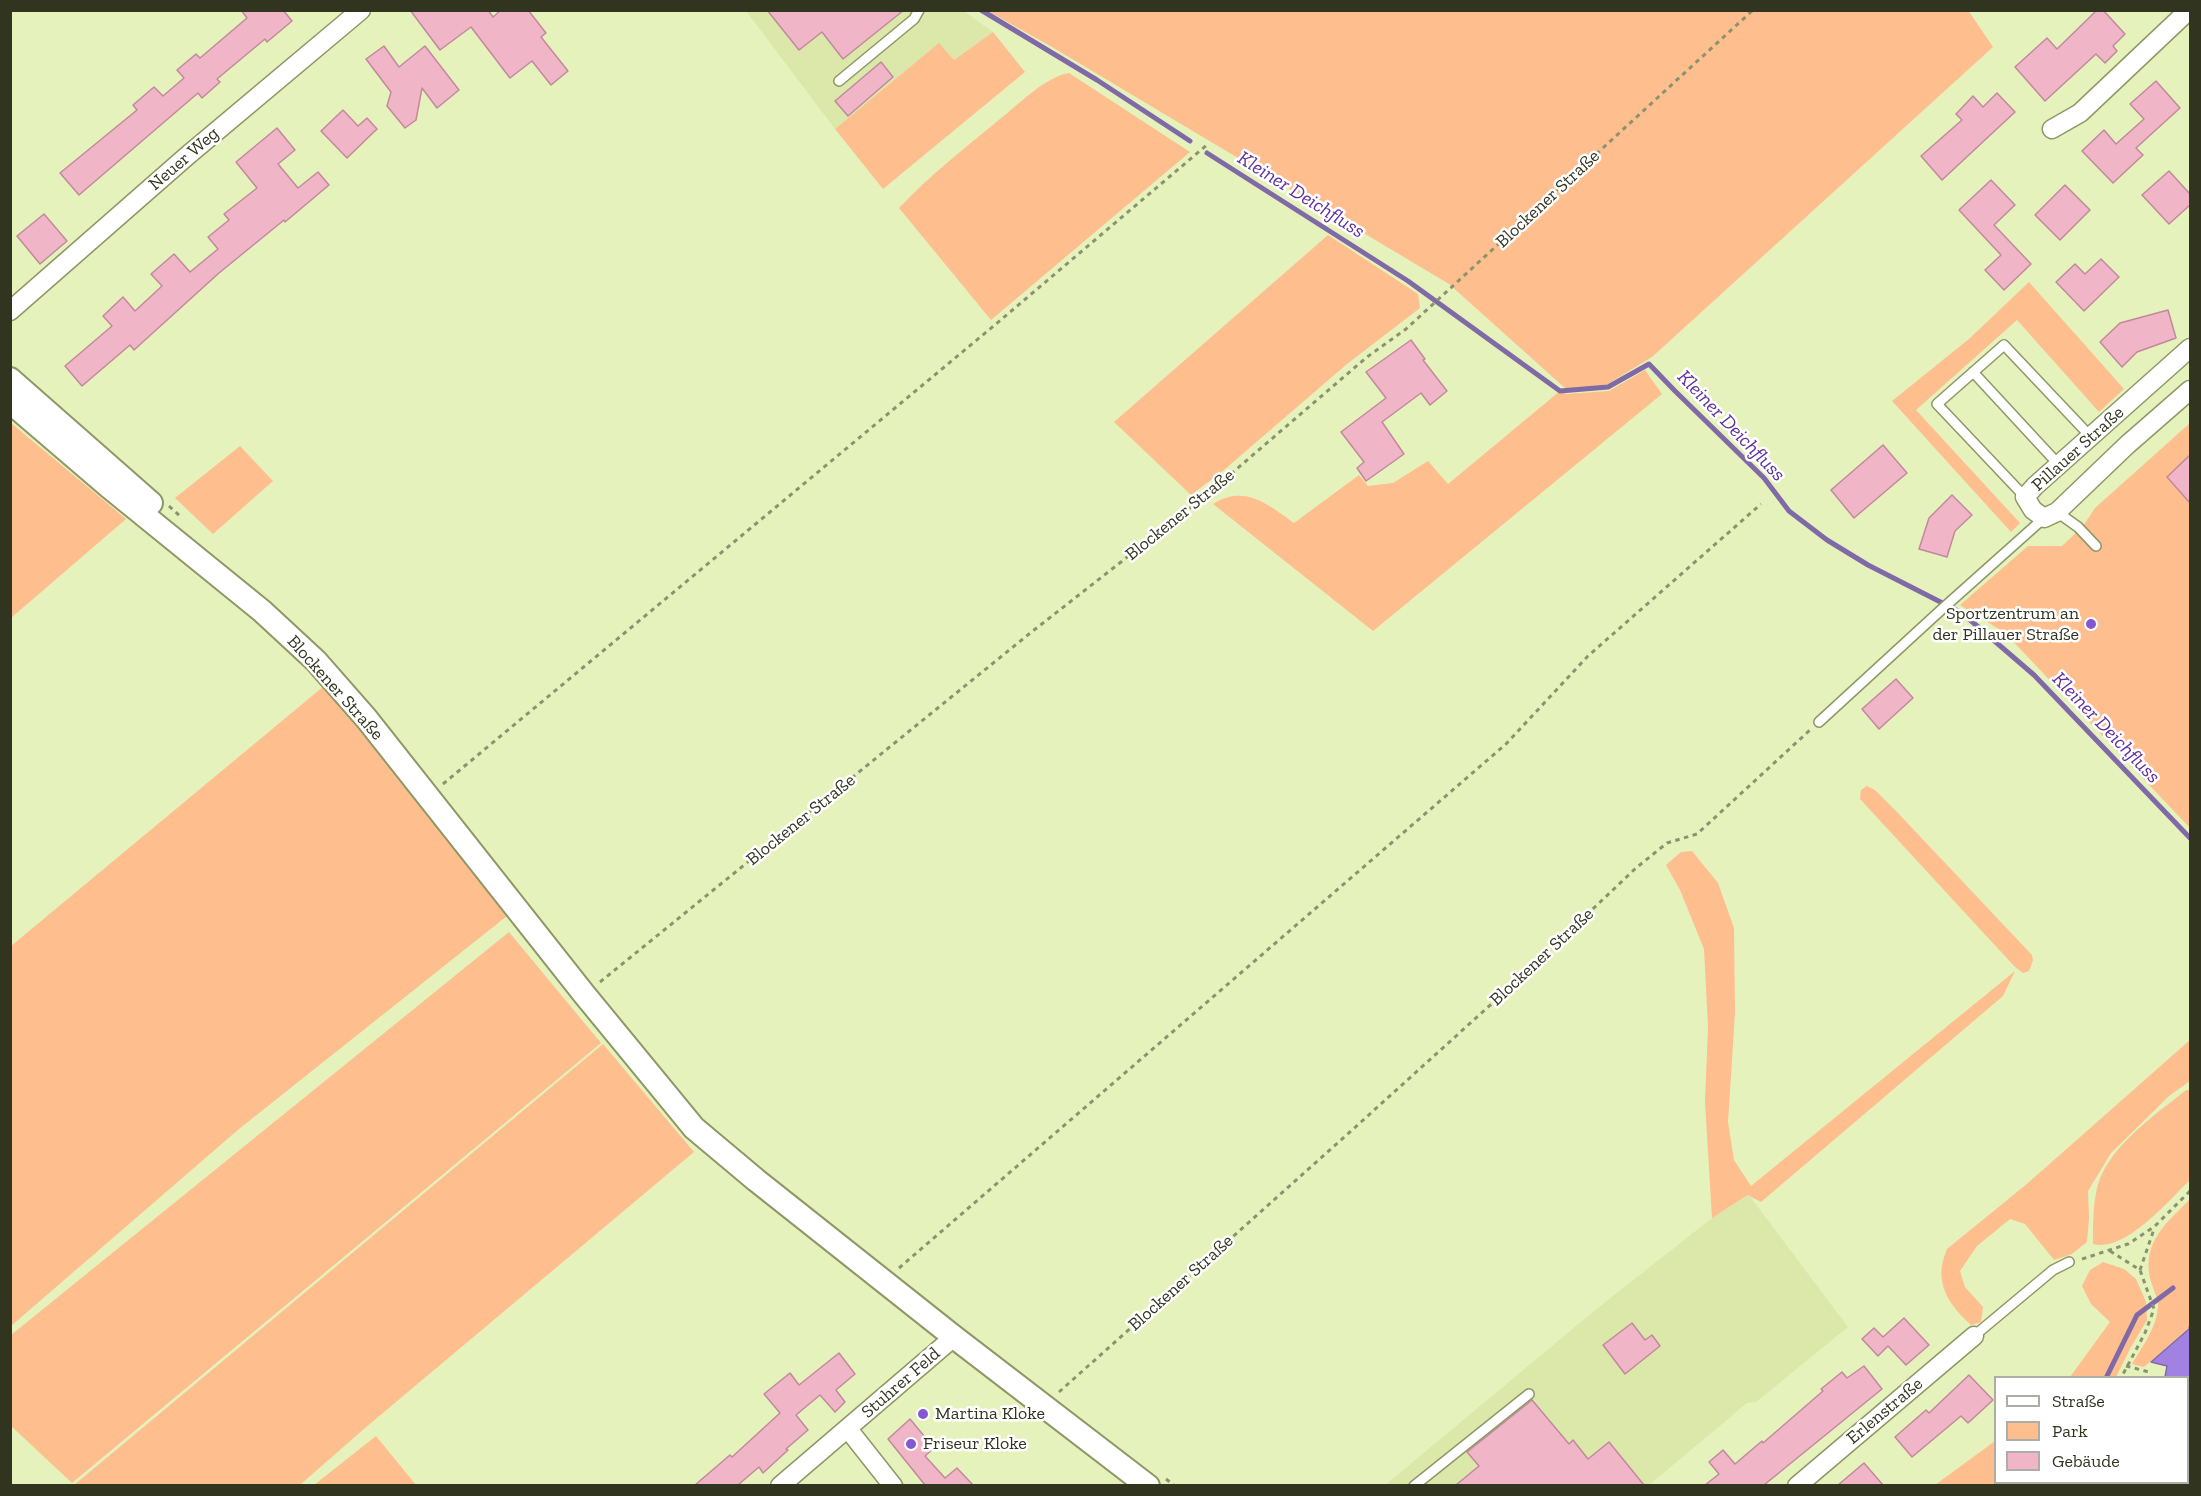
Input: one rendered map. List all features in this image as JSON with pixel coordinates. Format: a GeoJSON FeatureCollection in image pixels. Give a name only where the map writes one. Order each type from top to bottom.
{"type":"FeatureCollection","features":[{"type":"Feature","properties":{"kind":"street","name":"Neuer Weg"},"geometry":{"type":"LineString","coordinates":[[10,311],[186,156],[361,10]]}},
{"type":"Feature","properties":{"kind":"street"},"geometry":{"type":"LineString","coordinates":[[2052,129],[2080,113],[2189,10]]}},
{"type":"Feature","properties":{"kind":"street","name":"Pillauer Straße"},"geometry":{"type":"LineString","coordinates":[[2190,348],[2025,497],[2033,510],[2051,515],[2190,390]]}},
{"type":"Feature","properties":{"kind":"street","name":"Blockener Straße"},"geometry":{"type":"LineString","coordinates":[[10,379],[121,475],[316,661],[341,689],[694,1128],[954,1337],[1148,1485]]}},
{"type":"Feature","properties":{"kind":"street","name":"Blockener Straße"},"geometry":{"type":"LineString","coordinates":[[10,402],[108,486],[262,610]]}},
{"type":"Feature","properties":{"kind":"street","name":"Erlenstraße"},"geometry":{"type":"LineString","coordinates":[[1797,1485],[1974,1336]]}},
{"type":"Feature","properties":{"kind":"street","name":"Stuhrer Feld"},"geometry":{"type":"LineString","coordinates":[[780,1485],[954,1337]]}},
{"type":"Feature","properties":{"kind":"street","name":"Stuhrer Feld"},"geometry":{"type":"LineString","coordinates":[[848,1429],[893,1485]]}},
{"type":"Feature","properties":{"kind":"lane"},"geometry":{"type":"LineString","coordinates":[[839,81],[914,19],[919,10]]}},
{"type":"Feature","properties":{"kind":"lane"},"geometry":{"type":"LineString","coordinates":[[2025,497],[1937,404],[2004,345],[2091,437]]}},
{"type":"Feature","properties":{"kind":"lane"},"geometry":{"type":"LineString","coordinates":[[1973,372],[2058,465]]}},
{"type":"Feature","properties":{"kind":"lane"},"geometry":{"type":"LineString","coordinates":[[1819,722],[1957,595],[2051,515],[2078,527],[2096,546]]}},
{"type":"Feature","properties":{"kind":"lane"},"geometry":{"type":"LineString","coordinates":[[1974,1336],[2053,1270],[2069,1262]]}},
{"type":"Feature","properties":{"kind":"lane"},"geometry":{"type":"LineString","coordinates":[[1414,1485],[1529,1394]]}},
{"type":"Feature","properties":{"kind":"path","name":"Blockener Straße"},"geometry":{"type":"LineString","coordinates":[[584,994],[1029,634],[1204,497],[1367,357],[1406,329],[1754,10]]}},
{"type":"Feature","properties":{"kind":"path"},"geometry":{"type":"LineString","coordinates":[[428,797],[1208,144]]}},
{"type":"Feature","properties":{"kind":"path"},"geometry":{"type":"LineString","coordinates":[[885,1282],[1506,744],[1588,656],[1761,504]]}},
{"type":"Feature","properties":{"kind":"path","name":"Blockener Straße"},"geometry":{"type":"LineString","coordinates":[[1044,1405],[1519,979],[1636,868],[1667,843],[1697,834],[1819,722]]}},
{"type":"Feature","properties":{"kind":"path"},"geometry":{"type":"LineString","coordinates":[[2069,1262],[2128,1244],[2154,1227],[2190,1191]]}},
{"type":"Feature","properties":{"kind":"path"},"geometry":{"type":"LineString","coordinates":[[2140,1270],[2154,1227]]}},
{"type":"Feature","properties":{"kind":"path"},"geometry":{"type":"LineString","coordinates":[[2109,1251],[2140,1270],[2154,1309],[2145,1333],[2121,1376]]}},
{"type":"Feature","properties":{"kind":"path"},"geometry":{"type":"LineString","coordinates":[[2126,1366],[2149,1371]]}},
{"type":"Feature","properties":{"kind":"shaded area"},"geometry":{"type":"Polygon","coordinates":[[[746,11],[964,11],[993,32],[954,60],[939,44],[835,129],[746,11]]]}},
{"type":"Feature","properties":{"kind":"shaded area"},"geometry":{"type":"Polygon","coordinates":[[[1749,1195],[1848,1327],[1756,1402],[1747,1403],[1649,1485],[1384,1486],[1594,1311],[1712,1218],[1749,1195]]]}},
{"type":"Feature","properties":{"kind":"shaded area"},"geometry":{"type":"Polygon","coordinates":[[[2190,1324],[2189,1476],[2189,1376],[2165,1376],[2167,1366],[2151,1362],[2189,1329],[2190,1324]]]}},
{"type":"Feature","properties":{"kind":"green space"},"geometry":{"type":"Polygon","coordinates":[[[1968,10],[1993,47],[1652,357],[1606,385],[1566,389],[1449,284],[988,11],[1968,10]]]}},
{"type":"Feature","properties":{"kind":"green space"},"geometry":{"type":"Polygon","coordinates":[[[993,32],[1025,72],[883,189],[835,129],[939,43],[954,60],[993,32]]]}},
{"type":"Feature","properties":{"kind":"green space"},"geometry":{"type":"Polygon","coordinates":[[[1069,73],[1190,152],[991,320],[899,208],[935,173],[1033,92],[1051,80],[1069,73]]]}},
{"type":"Feature","properties":{"kind":"green space"},"geometry":{"type":"Polygon","coordinates":[[[1328,235],[1418,294],[1420,308],[1347,364],[1224,470],[1191,495],[1114,422],[1328,235]]]}},
{"type":"Feature","properties":{"kind":"green space"},"geometry":{"type":"Polygon","coordinates":[[[2029,282],[2124,389],[2099,412],[2017,320],[1916,410],[2020,523],[2011,532],[1892,401],[1969,339],[2029,282]]]}},
{"type":"Feature","properties":{"kind":"green space"},"geometry":{"type":"Polygon","coordinates":[[[1645,370],[1662,394],[1373,631],[1213,504],[1224,498],[1245,496],[1265,503],[1294,523],[1359,475],[1368,486],[1393,483],[1428,461],[1448,484],[1560,391],[1566,394],[1609,391],[1645,370]]]}},
{"type":"Feature","properties":{"kind":"green space"},"geometry":{"type":"Polygon","coordinates":[[[11,423],[126,519],[10,618],[11,423]]]}},
{"type":"Feature","properties":{"kind":"green space","name":"Sportzentrum an der Pillauer Straße"},"geometry":{"type":"Polygon","coordinates":[[[2190,423],[2190,828],[2005,633],[1960,605],[2028,546],[2062,546],[2083,526],[2095,508],[2190,423]]]}},
{"type":"Feature","properties":{"kind":"green space"},"geometry":{"type":"Polygon","coordinates":[[[240,446],[273,481],[213,534],[175,498],[240,446]]]}},
{"type":"Feature","properties":{"kind":"green space"},"geometry":{"type":"Polygon","coordinates":[[[324,686],[507,916],[239,1129],[11,1326],[11,946],[324,686]]]}},
{"type":"Feature","properties":{"kind":"green space"},"geometry":{"type":"Polygon","coordinates":[[[1867,786],[1875,790],[1897,812],[2032,955],[2033,960],[2029,971],[2023,973],[2014,966],[1860,799],[1861,790],[1867,786]]]}},
{"type":"Feature","properties":{"kind":"green space"},"geometry":{"type":"Polygon","coordinates":[[[1692,851],[1718,883],[1734,928],[1735,1013],[1728,1122],[1734,1160],[1751,1186],[2015,971],[2003,996],[1761,1202],[1748,1195],[1712,1218],[1705,1102],[1708,1027],[1704,949],[1680,890],[1666,865],[1681,852],[1692,851]]]}},
{"type":"Feature","properties":{"kind":"green space"},"geometry":{"type":"Polygon","coordinates":[[[509,932],[601,1043],[72,1483],[11,1426],[11,1335],[509,932]]]}},
{"type":"Feature","properties":{"kind":"green space"},"geometry":{"type":"Polygon","coordinates":[[[2190,1040],[2190,1081],[2169,1096],[2111,1153],[2088,1191],[2087,1242],[2072,1254],[2054,1260],[2025,1224],[2010,1219],[1977,1246],[1960,1271],[1965,1287],[1983,1307],[1981,1322],[1971,1325],[1955,1308],[1945,1291],[1941,1271],[1947,1249],[2028,1183],[2190,1040]]]}},
{"type":"Feature","properties":{"kind":"green space"},"geometry":{"type":"Polygon","coordinates":[[[603,1044],[694,1152],[300,1485],[74,1485],[603,1044]]]}},
{"type":"Feature","properties":{"kind":"green space"},"geometry":{"type":"Polygon","coordinates":[[[2186,1090],[2190,1090],[2190,1180],[2146,1223],[2132,1233],[2119,1241],[2105,1245],[2093,1244],[2096,1193],[2109,1162],[2132,1135],[2186,1090]]]}},
{"type":"Feature","properties":{"kind":"green space"},"geometry":{"type":"Polygon","coordinates":[[[2190,1199],[2189,1328],[2144,1367],[2132,1364],[2149,1336],[2157,1312],[2158,1304],[2150,1278],[2149,1265],[2153,1243],[2166,1224],[2190,1199]]]}},
{"type":"Feature","properties":{"kind":"green space"},"geometry":{"type":"Polygon","coordinates":[[[2103,1262],[2124,1269],[2136,1279],[2146,1302],[2147,1320],[2116,1376],[2071,1376],[2110,1322],[2091,1304],[2082,1286],[2090,1270],[2103,1262]]]}},
{"type":"Feature","properties":{"kind":"green space"},"geometry":{"type":"Polygon","coordinates":[[[376,1436],[416,1485],[314,1485],[376,1436]]]}},
{"type":"Feature","properties":{"kind":"green space"},"geometry":{"type":"Polygon","coordinates":[[[1994,1442],[1994,1484],[2030,1484],[2026,1486],[1935,1485],[1994,1442]]]}},
{"type":"Feature","properties":{"kind":"green space"},"geometry":{"type":"Polygon","coordinates":[[[2156,1484],[2157,1485],[2069,1485],[2156,1484]]]}},
{"type":"Feature","properties":{"kind":"building"},"geometry":{"type":"Polygon","coordinates":[[[241,10],[283,10],[292,21],[267,42],[265,39],[217,79],[220,82],[202,98],[198,93],[79,195],[60,173],[137,110],[133,105],[154,87],[163,96],[184,78],[177,70],[196,54],[200,58],[247,18],[241,10]]]}},
{"type":"Feature","properties":{"kind":"building"},"geometry":{"type":"Polygon","coordinates":[[[410,10],[488,10],[493,17],[501,10],[528,10],[546,33],[541,37],[568,71],[551,85],[532,61],[510,78],[471,27],[440,50],[410,10]]]}},
{"type":"Feature","properties":{"kind":"building"},"geometry":{"type":"Polygon","coordinates":[[[767,10],[904,10],[843,59],[822,32],[799,50],[767,10]]]}},
{"type":"Feature","properties":{"kind":"building"},"geometry":{"type":"Polygon","coordinates":[[[2097,10],[2103,10],[2125,34],[2113,46],[2117,51],[2105,63],[2096,54],[2045,101],[2015,67],[2047,38],[2057,49],[2097,10]]]}},
{"type":"Feature","properties":{"kind":"building"},"geometry":{"type":"Polygon","coordinates":[[[384,46],[399,67],[425,46],[459,90],[437,108],[422,88],[416,120],[405,128],[387,106],[391,92],[366,59],[384,46]]]}},
{"type":"Feature","properties":{"kind":"building"},"geometry":{"type":"Polygon","coordinates":[[[881,62],[893,77],[848,116],[835,101],[881,62]]]}},
{"type":"Feature","properties":{"kind":"building"},"geometry":{"type":"Polygon","coordinates":[[[2156,81],[2180,108],[2136,148],[2143,155],[2113,183],[2082,151],[2104,130],[2116,144],[2144,119],[2130,104],[2156,81]]]}},
{"type":"Feature","properties":{"kind":"building"},"geometry":{"type":"Polygon","coordinates":[[[1997,93],[2015,112],[1942,180],[1921,156],[1962,120],[1956,114],[1973,96],[1983,107],[1997,93]]]}},
{"type":"Feature","properties":{"kind":"building"},"geometry":{"type":"Polygon","coordinates":[[[343,110],[358,126],[367,118],[377,129],[347,158],[321,131],[343,110]]]}},
{"type":"Feature","properties":{"kind":"building"},"geometry":{"type":"Polygon","coordinates":[[[277,128],[295,150],[278,164],[298,188],[318,172],[329,185],[219,273],[134,350],[130,345],[82,386],[65,366],[112,326],[103,316],[123,297],[135,311],[162,286],[151,274],[174,254],[190,272],[218,249],[208,237],[229,220],[224,214],[257,188],[236,162],[277,128]]]}},
{"type":"Feature","properties":{"kind":"building"},"geometry":{"type":"Polygon","coordinates":[[[2169,171],[2190,194],[2190,205],[2169,224],[2142,195],[2169,171]]]}},
{"type":"Feature","properties":{"kind":"building"},"geometry":{"type":"Polygon","coordinates":[[[1991,180],[2015,205],[1994,225],[2031,264],[2004,290],[1985,270],[2001,255],[1959,210],[1991,180]]]}},
{"type":"Feature","properties":{"kind":"building"},"geometry":{"type":"Polygon","coordinates":[[[2065,185],[2090,210],[2060,240],[2035,215],[2065,185]]]}},
{"type":"Feature","properties":{"kind":"building"},"geometry":{"type":"Polygon","coordinates":[[[44,214],[67,241],[40,264],[17,236],[44,214]]]}},
{"type":"Feature","properties":{"kind":"building"},"geometry":{"type":"Polygon","coordinates":[[[2101,259],[2119,277],[2084,311],[2056,282],[2075,264],[2085,274],[2101,259]]]}},
{"type":"Feature","properties":{"kind":"building"},"geometry":{"type":"Polygon","coordinates":[[[2168,310],[2176,338],[2137,352],[2122,367],[2100,342],[2120,323],[2168,310]]]}},
{"type":"Feature","properties":{"kind":"building"},"geometry":{"type":"Polygon","coordinates":[[[1411,340],[1447,391],[1430,405],[1421,393],[1382,422],[1404,454],[1366,481],[1357,468],[1364,462],[1341,432],[1386,398],[1366,372],[1411,340]]]}},
{"type":"Feature","properties":{"kind":"building"},"geometry":{"type":"Polygon","coordinates":[[[1883,445],[1907,473],[1854,518],[1831,490],[1883,445]]]}},
{"type":"Feature","properties":{"kind":"building"},"geometry":{"type":"Polygon","coordinates":[[[2190,455],[2190,503],[2167,477],[2190,455]]]}},
{"type":"Feature","properties":{"kind":"building"},"geometry":{"type":"Polygon","coordinates":[[[1952,495],[1972,515],[1955,531],[1947,557],[1919,549],[1929,518],[1952,495]]]}},
{"type":"Feature","properties":{"kind":"building"},"geometry":{"type":"Polygon","coordinates":[[[1896,679],[1913,698],[1879,729],[1862,709],[1896,679]]]}},
{"type":"Feature","properties":{"kind":"building"},"geometry":{"type":"Polygon","coordinates":[[[1904,1318],[1929,1345],[1906,1365],[1888,1346],[1878,1356],[1862,1339],[1874,1328],[1883,1337],[1904,1318]]]}},
{"type":"Feature","properties":{"kind":"building"},"geometry":{"type":"Polygon","coordinates":[[[1632,1323],[1645,1340],[1652,1335],[1660,1346],[1625,1374],[1603,1345],[1632,1323]]]}},
{"type":"Feature","properties":{"kind":"building"},"geometry":{"type":"Polygon","coordinates":[[[839,1353],[855,1374],[836,1390],[845,1402],[835,1412],[820,1395],[796,1415],[808,1430],[763,1473],[759,1467],[738,1485],[695,1485],[730,1455],[732,1457],[780,1413],[764,1394],[790,1373],[799,1385],[839,1353]]]}},
{"type":"Feature","properties":{"kind":"building"},"geometry":{"type":"Polygon","coordinates":[[[1864,1366],[1882,1389],[1764,1485],[1705,1485],[1719,1474],[1709,1462],[1723,1450],[1735,1464],[1762,1441],[1763,1443],[1842,1372],[1847,1378],[1864,1366]]]}},
{"type":"Feature","properties":{"kind":"building"},"geometry":{"type":"Polygon","coordinates":[[[1969,1375],[1993,1400],[1968,1423],[1961,1416],[1912,1457],[1895,1437],[1926,1410],[1929,1413],[1969,1375]]]}},
{"type":"Feature","properties":{"kind":"building"},"geometry":{"type":"Polygon","coordinates":[[[1532,1400],[1569,1444],[1573,1440],[1588,1459],[1609,1442],[1644,1485],[1456,1485],[1479,1466],[1467,1452],[1532,1400]]]}},
{"type":"Feature","properties":{"kind":"building"},"geometry":{"type":"Polygon","coordinates":[[[910,1419],[934,1448],[925,1456],[945,1478],[957,1468],[973,1485],[925,1485],[888,1439],[910,1419]]]}},
{"type":"Feature","properties":{"kind":"building"},"geometry":{"type":"Polygon","coordinates":[[[1864,1463],[1883,1485],[1838,1485],[1864,1463]]]}},
{"type":"Feature","properties":{"kind":"waterway","name":"Kleiner Deichfluss"},"geometry":{"type":"LineString","coordinates":[[981,10],[1097,80],[1190,141]]}},
{"type":"Feature","properties":{"kind":"waterway","name":"Kleiner Deichfluss"},"geometry":{"type":"LineString","coordinates":[[1207,153],[1408,281],[1560,391],[1608,387],[1649,364],[1764,478],[1789,511],[1827,540],[1868,565],[1962,613],[2034,675],[2190,838]]}},
{"type":"Feature","properties":{"kind":"waterway"},"geometry":{"type":"LineString","coordinates":[[2107,1376],[2137,1315],[2173,1288]]}},
{"type":"Feature","properties":{"kind":"place","name":"Sportzentrum an der Pillauer Straße"},"geometry":{"type":"Point","coordinates":[2091,624]}},
{"type":"Feature","properties":{"kind":"place","name":"Martina Kloke"},"geometry":{"type":"Point","coordinates":[923,1414]}},
{"type":"Feature","properties":{"kind":"place","name":"Friseur Kloke"},"geometry":{"type":"Point","coordinates":[911,1444]}}]}
